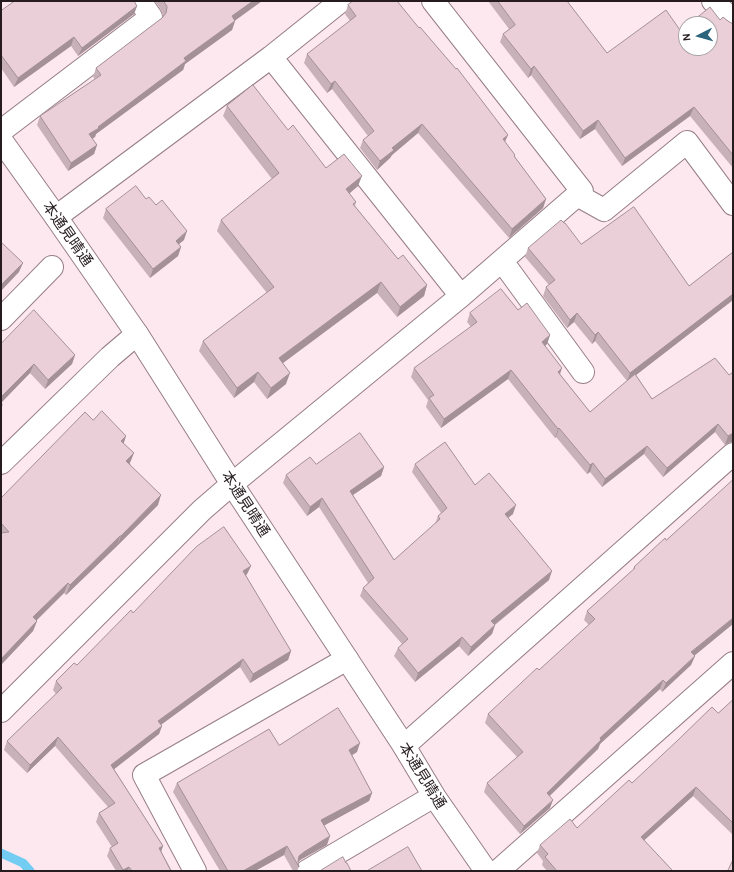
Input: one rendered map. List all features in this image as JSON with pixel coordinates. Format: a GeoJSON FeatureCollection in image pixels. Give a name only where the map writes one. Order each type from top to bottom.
{"type":"FeatureCollection","features":[{"type":"Feature","properties":{"kind":"street"},"geometry":{"type":"LineString","coordinates":[[1,131],[151,17],[140,1]]}},
{"type":"Feature","properties":{"kind":"street"},"geometry":{"type":"LineString","coordinates":[[56,217],[271,57],[341,1]]}},
{"type":"Feature","properties":{"kind":"street"},"geometry":{"type":"LineString","coordinates":[[1,711],[202,510],[462,296],[582,190],[433,1]]}},
{"type":"Feature","properties":{"kind":"street"},"geometry":{"type":"LineString","coordinates":[[713,1],[733,21]]}},
{"type":"Feature","properties":{"kind":"street"},"geometry":{"type":"LineString","coordinates":[[271,57],[462,296]]}},
{"type":"Feature","properties":{"kind":"street","name":"本通見晴通"},"geometry":{"type":"LineString","coordinates":[[1,140],[137,334],[232,484],[404,746],[434,796],[486,871]]}},
{"type":"Feature","properties":{"kind":"street"},"geometry":{"type":"LineString","coordinates":[[577,195],[604,210],[687,142],[733,204]]}},
{"type":"Feature","properties":{"kind":"street"},"geometry":{"type":"LineString","coordinates":[[502,261],[583,372]]}},
{"type":"Feature","properties":{"kind":"street"},"geometry":{"type":"LineString","coordinates":[[1,319],[52,267]]}},
{"type":"Feature","properties":{"kind":"street"},"geometry":{"type":"LineString","coordinates":[[1,463],[110,357],[137,334]]}},
{"type":"Feature","properties":{"kind":"street"},"geometry":{"type":"LineString","coordinates":[[404,746],[733,454]]}},
{"type":"Feature","properties":{"kind":"street"},"geometry":{"type":"LineString","coordinates":[[195,871],[144,775],[347,660]]}},
{"type":"Feature","properties":{"kind":"street"},"geometry":{"type":"LineString","coordinates":[[498,871],[733,663]]}},
{"type":"Feature","properties":{"kind":"street"},"geometry":{"type":"LineString","coordinates":[[307,871],[434,796]]}},
{"type":"Feature","properties":{"kind":"building"},"geometry":{"type":"Polygon","coordinates":[[[15,1],[134,1],[137,6],[82,48],[74,37],[18,78],[1,55],[1,11],[15,1]]]}},
{"type":"Feature","properties":{"kind":"building"},"geometry":{"type":"Polygon","coordinates":[[[164,1],[253,1],[232,16],[235,21],[184,58],[186,61],[98,127],[99,128],[89,134],[97,145],[71,163],[40,116],[101,75],[96,68],[162,18],[166,13],[167,7],[164,1]]]}},
{"type":"Feature","properties":{"kind":"building"},"geometry":{"type":"Polygon","coordinates":[[[353,1],[397,1],[419,28],[420,27],[456,69],[457,68],[508,135],[503,139],[546,199],[512,229],[422,124],[392,148],[394,150],[380,161],[363,140],[374,131],[335,81],[331,84],[307,54],[356,16],[348,5],[353,1]]]}},
{"type":"Feature","properties":{"kind":"building"},"geometry":{"type":"Polygon","coordinates":[[[498,1],[567,1],[607,53],[666,10],[678,27],[678,56],[718,56],[718,17],[720,20],[723,17],[733,24],[733,155],[694,107],[625,158],[598,120],[583,131],[534,66],[531,69],[503,34],[515,25],[498,1]]]}},
{"type":"Feature","properties":{"kind":"building"},"geometry":{"type":"Polygon","coordinates":[[[710,7],[717,16],[699,16],[710,7]]]}},
{"type":"Feature","properties":{"kind":"building"},"geometry":{"type":"Polygon","coordinates":[[[253,85],[288,130],[293,125],[326,168],[344,154],[362,176],[346,189],[356,202],[353,204],[398,259],[403,255],[427,285],[400,307],[381,282],[279,358],[290,373],[271,388],[258,372],[237,388],[203,341],[274,287],[221,220],[279,173],[227,106],[253,85]]]}},
{"type":"Feature","properties":{"kind":"building"},"geometry":{"type":"Polygon","coordinates":[[[136,186],[146,199],[149,197],[156,205],[162,200],[187,231],[176,241],[181,247],[153,269],[106,209],[136,186]]]}},
{"type":"Feature","properties":{"kind":"building"},"geometry":{"type":"Polygon","coordinates":[[[634,207],[689,286],[733,252],[733,294],[630,373],[598,332],[595,335],[577,313],[570,320],[546,287],[555,280],[528,248],[561,220],[581,244],[634,207]]]}},
{"type":"Feature","properties":{"kind":"building"},"geometry":{"type":"Polygon","coordinates":[[[1,242],[23,263],[1,285],[1,242]]]}},
{"type":"Feature","properties":{"kind":"building"},"geometry":{"type":"Polygon","coordinates":[[[501,289],[518,310],[527,303],[550,335],[542,342],[562,368],[558,372],[590,412],[635,374],[652,399],[715,358],[729,375],[733,372],[733,433],[728,436],[718,424],[667,468],[647,446],[605,479],[593,463],[590,465],[559,428],[558,429],[511,370],[444,419],[429,398],[434,395],[414,368],[477,322],[470,313],[501,289]]]}},
{"type":"Feature","properties":{"kind":"building"},"geometry":{"type":"Polygon","coordinates":[[[34,310],[75,355],[48,380],[34,364],[1,397],[1,344],[34,310]]]}},
{"type":"Feature","properties":{"kind":"building"},"geometry":{"type":"Polygon","coordinates":[[[102,411],[126,436],[121,441],[134,453],[126,461],[161,495],[70,585],[68,583],[33,617],[37,621],[1,659],[1,533],[9,532],[1,523],[1,498],[85,412],[93,420],[102,411]]]}},
{"type":"Feature","properties":{"kind":"building"},"geometry":{"type":"Polygon","coordinates":[[[360,433],[384,467],[350,491],[394,560],[440,519],[438,516],[447,508],[415,464],[445,442],[475,485],[489,473],[516,505],[505,514],[552,571],[491,621],[495,625],[471,647],[462,637],[418,673],[398,648],[408,639],[363,588],[374,578],[322,498],[310,507],[286,475],[310,457],[316,464],[360,433]]]}},
{"type":"Feature","properties":{"kind":"building"},"geometry":{"type":"Polygon","coordinates":[[[733,480],[733,618],[691,652],[695,656],[666,683],[663,680],[600,738],[601,740],[547,793],[553,800],[524,826],[487,783],[523,752],[488,714],[537,668],[539,670],[595,619],[587,611],[635,568],[634,567],[665,538],[666,540],[733,480]]]}},
{"type":"Feature","properties":{"kind":"building"},"geometry":{"type":"Polygon","coordinates":[[[224,527],[251,566],[243,571],[291,651],[253,674],[243,659],[158,721],[162,726],[111,765],[163,846],[159,848],[171,871],[132,871],[129,867],[123,870],[110,848],[118,843],[99,813],[115,803],[58,737],[30,765],[7,741],[62,688],[56,681],[74,663],[77,665],[131,610],[133,613],[196,547],[224,527]]]}},
{"type":"Feature","properties":{"kind":"building"},"geometry":{"type":"Polygon","coordinates":[[[733,700],[733,823],[696,787],[641,837],[673,871],[557,871],[545,857],[548,854],[540,845],[570,819],[577,828],[629,780],[632,783],[712,707],[718,713],[733,700]]]}},
{"type":"Feature","properties":{"kind":"building"},"geometry":{"type":"Polygon","coordinates":[[[338,708],[360,743],[349,750],[372,793],[321,820],[330,836],[299,856],[299,867],[287,846],[243,871],[228,871],[177,783],[269,729],[279,745],[338,708]]]}},
{"type":"Feature","properties":{"kind":"building"},"geometry":{"type":"Polygon","coordinates":[[[408,847],[422,871],[367,871],[408,847]]]}},
{"type":"Feature","properties":{"kind":"building"},"geometry":{"type":"Polygon","coordinates":[[[343,857],[351,871],[320,871],[343,857]]]}},
{"type":"Feature","properties":{"kind":"building"},"geometry":{"type":"Polygon","coordinates":[[[733,860],[733,871],[728,871],[733,860]]]}},
{"type":"Feature","properties":{"kind":"waterway"},"geometry":{"type":"LineString","coordinates":[[1,853],[23,863],[30,871]]}}]}
